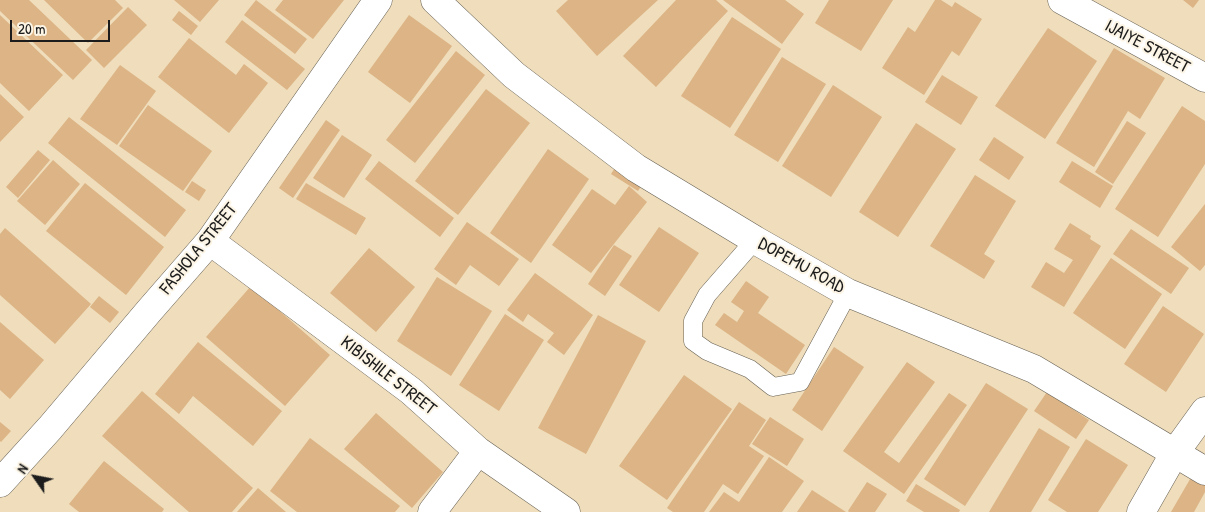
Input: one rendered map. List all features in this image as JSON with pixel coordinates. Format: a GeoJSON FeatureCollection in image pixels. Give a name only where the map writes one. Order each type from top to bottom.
{"type":"FeatureCollection","features":[{"type":"Feature","properties":{"kind":"street","name":"FASHOLA STREET"},"geometry":{"type":"LineString","coordinates":[[0,483],[50,428],[210,241],[378,0]]}},
{"type":"Feature","properties":{"kind":"street","name":"DOPEMU ROAD"},"geometry":{"type":"LineString","coordinates":[[435,0],[514,74],[636,168],[755,240],[848,293],[1034,369],[1205,471]]}},
{"type":"Feature","properties":{"kind":"street","name":"IJAIYE STREET"},"geometry":{"type":"LineString","coordinates":[[1062,0],[1205,78]]}},
{"type":"Feature","properties":{"kind":"street","name":"KIBISHILE STREET"},"geometry":{"type":"LineString","coordinates":[[210,241],[411,391],[478,451],[566,512]]}},
{"type":"Feature","properties":{"kind":"street"},"geometry":{"type":"LineString","coordinates":[[1141,512],[1174,454],[1205,411]]}},
{"type":"Feature","properties":{"kind":"street"},"geometry":{"type":"LineString","coordinates":[[432,512],[478,451]]}},
{"type":"Feature","properties":{"kind":"lane"},"geometry":{"type":"LineString","coordinates":[[755,240],[707,295],[693,321],[693,340],[707,351],[750,369],[772,387],[800,382],[848,293]]}},
{"type":"Feature","properties":{"kind":"building"},"geometry":{"type":"Polygon","coordinates":[[[0,0],[29,0],[92,60],[73,80],[0,11],[0,0]]]}},
{"type":"Feature","properties":{"kind":"building"},"geometry":{"type":"Polygon","coordinates":[[[44,0],[115,0],[123,8],[88,43],[44,0]]]}},
{"type":"Feature","properties":{"kind":"building"},"geometry":{"type":"Polygon","coordinates":[[[174,0],[219,0],[200,22],[174,0]]]}},
{"type":"Feature","properties":{"kind":"building"},"geometry":{"type":"Polygon","coordinates":[[[256,0],[307,39],[295,54],[244,15],[256,0]]]}},
{"type":"Feature","properties":{"kind":"building"},"geometry":{"type":"Polygon","coordinates":[[[283,0],[344,0],[313,39],[275,10],[283,0]]]}},
{"type":"Feature","properties":{"kind":"building"},"geometry":{"type":"Polygon","coordinates":[[[568,0],[658,0],[597,56],[556,11],[568,0]]]}},
{"type":"Feature","properties":{"kind":"building"},"geometry":{"type":"Polygon","coordinates":[[[676,0],[716,0],[728,11],[656,87],[623,56],[676,0]]]}},
{"type":"Feature","properties":{"kind":"building"},"geometry":{"type":"Polygon","coordinates":[[[723,0],[785,0],[804,14],[782,44],[723,0]]]}},
{"type":"Feature","properties":{"kind":"building"},"geometry":{"type":"Polygon","coordinates":[[[829,0],[893,0],[861,51],[815,23],[829,0]]]}},
{"type":"Feature","properties":{"kind":"building"},"geometry":{"type":"Polygon","coordinates":[[[935,0],[941,0],[952,7],[955,2],[982,19],[959,56],[952,51],[924,95],[882,68],[908,27],[915,32],[935,0]]]}},
{"type":"Feature","properties":{"kind":"building"},"geometry":{"type":"Polygon","coordinates":[[[1183,0],[1199,0],[1193,8],[1183,0]]]}},
{"type":"Feature","properties":{"kind":"building"},"geometry":{"type":"Polygon","coordinates":[[[128,7],[147,25],[104,68],[86,50],[128,7]]]}},
{"type":"Feature","properties":{"kind":"building"},"geometry":{"type":"Polygon","coordinates":[[[179,11],[198,26],[191,35],[172,20],[179,11]]]}},
{"type":"Feature","properties":{"kind":"building"},"geometry":{"type":"Polygon","coordinates":[[[0,15],[63,75],[29,111],[0,83],[0,15]]]}},
{"type":"Feature","properties":{"kind":"building"},"geometry":{"type":"Polygon","coordinates":[[[409,15],[452,46],[410,103],[368,72],[409,15]]]}},
{"type":"Feature","properties":{"kind":"building"},"geometry":{"type":"Polygon","coordinates":[[[732,17],[781,49],[730,128],[681,96],[732,17]]]}},
{"type":"Feature","properties":{"kind":"building"},"geometry":{"type":"Polygon","coordinates":[[[242,20],[305,69],[287,90],[225,42],[242,20]]]}},
{"type":"Feature","properties":{"kind":"building"},"geometry":{"type":"Polygon","coordinates":[[[1048,28],[1097,61],[1045,139],[995,106],[1048,28]]]}},
{"type":"Feature","properties":{"kind":"building"},"geometry":{"type":"Polygon","coordinates":[[[189,38],[236,75],[244,64],[268,83],[229,133],[158,77],[189,38]]]}},
{"type":"Feature","properties":{"kind":"building"},"geometry":{"type":"Polygon","coordinates":[[[1114,48],[1165,78],[1140,119],[1128,111],[1094,167],[1056,143],[1114,48]]]}},
{"type":"Feature","properties":{"kind":"building"},"geometry":{"type":"Polygon","coordinates":[[[456,51],[485,75],[415,163],[386,140],[456,51]]]}},
{"type":"Feature","properties":{"kind":"building"},"geometry":{"type":"Polygon","coordinates":[[[782,57],[826,84],[778,162],[734,135],[782,57]]]}},
{"type":"Feature","properties":{"kind":"building"},"geometry":{"type":"Polygon","coordinates":[[[120,65],[156,91],[117,145],[80,119],[120,65]]]}},
{"type":"Feature","properties":{"kind":"building"},"geometry":{"type":"Polygon","coordinates":[[[942,75],[978,97],[961,125],[925,102],[942,75]]]}},
{"type":"Feature","properties":{"kind":"building"},"geometry":{"type":"Polygon","coordinates":[[[833,85],[882,117],[831,197],[782,166],[833,85]]]}},
{"type":"Feature","properties":{"kind":"building"},"geometry":{"type":"Polygon","coordinates":[[[486,89],[530,123],[458,215],[415,181],[486,89]]]}},
{"type":"Feature","properties":{"kind":"building"},"geometry":{"type":"Polygon","coordinates":[[[0,94],[24,117],[0,142],[0,94]]]}},
{"type":"Feature","properties":{"kind":"building"},"geometry":{"type":"Polygon","coordinates":[[[148,105],[212,151],[183,191],[119,146],[148,105]]]}},
{"type":"Feature","properties":{"kind":"building"},"geometry":{"type":"Polygon","coordinates":[[[1182,106],[1205,121],[1205,164],[1158,237],[1115,209],[1182,106]]]}},
{"type":"Feature","properties":{"kind":"building"},"geometry":{"type":"Polygon","coordinates":[[[69,117],[186,210],[165,237],[48,143],[69,117]]]}},
{"type":"Feature","properties":{"kind":"building"},"geometry":{"type":"Polygon","coordinates":[[[326,120],[340,130],[293,198],[279,188],[326,120]]]}},
{"type":"Feature","properties":{"kind":"building"},"geometry":{"type":"Polygon","coordinates":[[[1127,121],[1146,133],[1113,184],[1095,172],[1127,121]]]}},
{"type":"Feature","properties":{"kind":"building"},"geometry":{"type":"Polygon","coordinates":[[[916,123],[956,149],[898,237],[859,212],[916,123]]]}},
{"type":"Feature","properties":{"kind":"building"},"geometry":{"type":"Polygon","coordinates":[[[342,135],[372,155],[344,198],[313,178],[342,135]]]}},
{"type":"Feature","properties":{"kind":"building"},"geometry":{"type":"Polygon","coordinates":[[[994,137],[1024,157],[1009,180],[979,160],[994,137]]]}},
{"type":"Feature","properties":{"kind":"building"},"geometry":{"type":"Polygon","coordinates":[[[548,149],[589,179],[531,263],[490,233],[548,149]]]}},
{"type":"Feature","properties":{"kind":"building"},"geometry":{"type":"Polygon","coordinates":[[[38,150],[50,160],[18,198],[6,187],[38,150]]]}},
{"type":"Feature","properties":{"kind":"building"},"geometry":{"type":"Polygon","coordinates":[[[53,160],[80,184],[45,225],[17,201],[53,160]]]}},
{"type":"Feature","properties":{"kind":"building"},"geometry":{"type":"Polygon","coordinates":[[[379,161],[454,218],[440,237],[365,179],[379,161]]]}},
{"type":"Feature","properties":{"kind":"building"},"geometry":{"type":"Polygon","coordinates":[[[1072,161],[1113,186],[1100,208],[1059,182],[1072,161]]]}},
{"type":"Feature","properties":{"kind":"building"},"geometry":{"type":"Polygon","coordinates":[[[618,163],[645,180],[638,191],[611,174],[618,163]]]}},
{"type":"Feature","properties":{"kind":"building"},"geometry":{"type":"Polygon","coordinates":[[[975,175],[1016,201],[984,254],[995,261],[984,279],[930,246],[975,175]]]}},
{"type":"Feature","properties":{"kind":"building"},"geometry":{"type":"Polygon","coordinates":[[[192,181],[206,190],[199,201],[185,192],[192,181]]]}},
{"type":"Feature","properties":{"kind":"building"},"geometry":{"type":"Polygon","coordinates":[[[85,183],[164,247],[126,295],[46,231],[85,183]]]}},
{"type":"Feature","properties":{"kind":"building"},"geometry":{"type":"Polygon","coordinates":[[[306,183],[366,218],[356,235],[296,199],[306,183]]]}},
{"type":"Feature","properties":{"kind":"building"},"geometry":{"type":"Polygon","coordinates":[[[629,186],[647,202],[591,273],[552,245],[592,189],[615,205],[629,186]]]}},
{"type":"Feature","properties":{"kind":"building"},"geometry":{"type":"Polygon","coordinates":[[[1205,204],[1205,265],[1200,271],[1171,247],[1205,204]]]}},
{"type":"Feature","properties":{"kind":"building"},"geometry":{"type":"Polygon","coordinates":[[[467,222],[519,259],[499,286],[470,265],[456,285],[434,269],[467,222]]]}},
{"type":"Feature","properties":{"kind":"building"},"geometry":{"type":"Polygon","coordinates":[[[1070,223],[1091,236],[1090,239],[1101,246],[1064,307],[1031,287],[1046,262],[1064,273],[1073,260],[1054,249],[1070,223]]]}},
{"type":"Feature","properties":{"kind":"building"},"geometry":{"type":"Polygon","coordinates":[[[659,227],[699,253],[659,312],[619,285],[659,227]]]}},
{"type":"Feature","properties":{"kind":"building"},"geometry":{"type":"Polygon","coordinates":[[[5,228],[91,304],[55,344],[0,295],[0,234],[5,228]]]}},
{"type":"Feature","properties":{"kind":"building"},"geometry":{"type":"Polygon","coordinates":[[[1131,229],[1189,268],[1171,294],[1113,254],[1131,229]]]}},
{"type":"Feature","properties":{"kind":"building"},"geometry":{"type":"Polygon","coordinates":[[[614,245],[632,256],[605,296],[588,284],[614,245]]]}},
{"type":"Feature","properties":{"kind":"building"},"geometry":{"type":"Polygon","coordinates":[[[369,248],[415,287],[376,332],[330,293],[369,248]]]}},
{"type":"Feature","properties":{"kind":"building"},"geometry":{"type":"Polygon","coordinates":[[[1111,258],[1162,294],[1125,349],[1073,313],[1111,258]]]}},
{"type":"Feature","properties":{"kind":"building"},"geometry":{"type":"Polygon","coordinates":[[[535,273],[593,315],[564,355],[547,342],[554,333],[528,314],[523,322],[507,310],[535,273]]]}},
{"type":"Feature","properties":{"kind":"building"},"geometry":{"type":"Polygon","coordinates":[[[437,277],[492,311],[451,376],[397,341],[437,277]]]}},
{"type":"Feature","properties":{"kind":"building"},"geometry":{"type":"Polygon","coordinates":[[[746,281],[769,297],[758,313],[805,345],[786,374],[715,325],[724,313],[737,322],[744,311],[731,302],[746,281]]]}},
{"type":"Feature","properties":{"kind":"building"},"geometry":{"type":"Polygon","coordinates":[[[251,286],[330,355],[285,406],[206,337],[251,286]]]}},
{"type":"Feature","properties":{"kind":"building"},"geometry":{"type":"Polygon","coordinates":[[[99,296],[119,312],[110,323],[90,307],[99,296]]]}},
{"type":"Feature","properties":{"kind":"building"},"geometry":{"type":"Polygon","coordinates":[[[1163,306],[1204,334],[1166,392],[1124,364],[1163,306]]]}},
{"type":"Feature","properties":{"kind":"building"},"geometry":{"type":"Polygon","coordinates":[[[505,314],[544,340],[499,411],[459,385],[505,314]]]}},
{"type":"Feature","properties":{"kind":"building"},"geometry":{"type":"Polygon","coordinates":[[[598,315],[646,341],[586,454],[538,428],[598,315]]]}},
{"type":"Feature","properties":{"kind":"building"},"geometry":{"type":"Polygon","coordinates":[[[0,322],[44,360],[10,399],[0,390],[0,322]]]}},
{"type":"Feature","properties":{"kind":"building"},"geometry":{"type":"Polygon","coordinates":[[[198,342],[282,411],[253,446],[193,396],[179,414],[155,394],[198,342]]]}},
{"type":"Feature","properties":{"kind":"building"},"geometry":{"type":"Polygon","coordinates":[[[834,347],[864,367],[822,431],[792,410],[834,347]]]}},
{"type":"Feature","properties":{"kind":"building"},"geometry":{"type":"Polygon","coordinates":[[[907,362],[935,382],[884,452],[899,463],[949,393],[967,405],[904,494],[843,451],[907,362]]]}},
{"type":"Feature","properties":{"kind":"building"},"geometry":{"type":"Polygon","coordinates":[[[684,375],[732,409],[667,500],[619,466],[684,375]]]}},
{"type":"Feature","properties":{"kind":"building"},"geometry":{"type":"Polygon","coordinates":[[[986,383],[1028,409],[965,506],[924,479],[986,383]]]}},
{"type":"Feature","properties":{"kind":"building"},"geometry":{"type":"Polygon","coordinates":[[[142,391],[253,488],[232,512],[189,512],[102,436],[142,391]]]}},
{"type":"Feature","properties":{"kind":"building"},"geometry":{"type":"Polygon","coordinates":[[[1047,392],[1089,420],[1076,439],[1034,411],[1047,392]]]}},
{"type":"Feature","properties":{"kind":"building"},"geometry":{"type":"Polygon","coordinates":[[[739,402],[766,420],[749,446],[764,456],[738,494],[723,484],[704,512],[673,512],[667,508],[739,402]]]}},
{"type":"Feature","properties":{"kind":"building"},"geometry":{"type":"Polygon","coordinates":[[[376,413],[443,472],[412,508],[344,449],[376,413]]]}},
{"type":"Feature","properties":{"kind":"building"},"geometry":{"type":"Polygon","coordinates":[[[770,417],[804,439],[787,466],[752,444],[770,417]]]}},
{"type":"Feature","properties":{"kind":"building"},"geometry":{"type":"Polygon","coordinates":[[[0,422],[11,431],[1,442],[0,441],[0,422]]]}},
{"type":"Feature","properties":{"kind":"building"},"geometry":{"type":"Polygon","coordinates":[[[1039,428],[1070,447],[1031,512],[989,512],[1039,428]]]}},
{"type":"Feature","properties":{"kind":"building"},"geometry":{"type":"Polygon","coordinates":[[[310,438],[400,506],[395,512],[297,512],[270,491],[310,438]]]}},
{"type":"Feature","properties":{"kind":"building"},"geometry":{"type":"Polygon","coordinates":[[[1086,439],[1128,465],[1098,512],[1067,512],[1048,500],[1086,439]]]}},
{"type":"Feature","properties":{"kind":"building"},"geometry":{"type":"Polygon","coordinates":[[[769,457],[804,481],[782,512],[709,512],[724,492],[739,502],[769,457]]]}},
{"type":"Feature","properties":{"kind":"building"},"geometry":{"type":"Polygon","coordinates":[[[104,461],[164,509],[162,512],[79,512],[69,504],[104,461]]]}},
{"type":"Feature","properties":{"kind":"building"},"geometry":{"type":"Polygon","coordinates":[[[1193,474],[1205,482],[1205,492],[1194,512],[1171,512],[1193,474]]]}},
{"type":"Feature","properties":{"kind":"building"},"geometry":{"type":"Polygon","coordinates":[[[867,482],[887,494],[875,512],[849,512],[848,511],[867,482]]]}},
{"type":"Feature","properties":{"kind":"building"},"geometry":{"type":"Polygon","coordinates":[[[916,484],[960,510],[959,512],[924,512],[906,501],[916,484]]]}},
{"type":"Feature","properties":{"kind":"building"},"geometry":{"type":"Polygon","coordinates":[[[258,488],[286,512],[237,512],[258,488]]]}},
{"type":"Feature","properties":{"kind":"building"},"geometry":{"type":"Polygon","coordinates":[[[812,490],[846,512],[797,512],[812,490]]]}}]}
